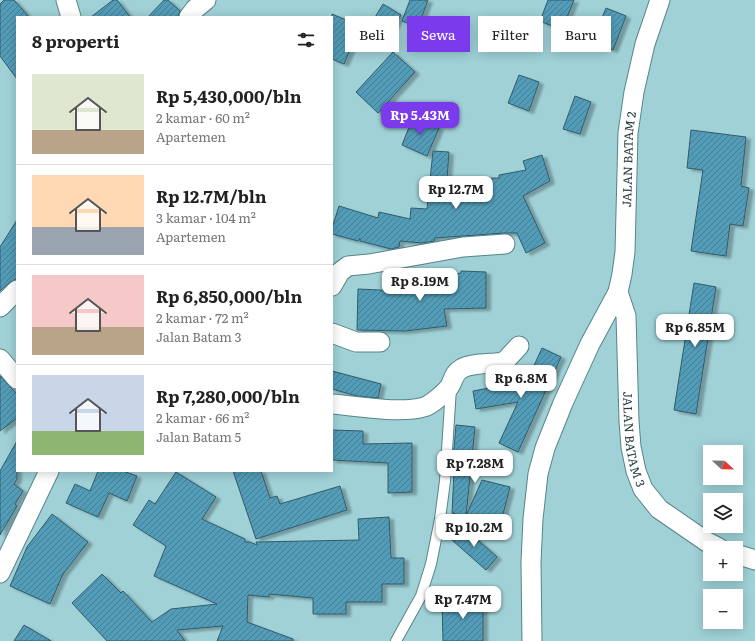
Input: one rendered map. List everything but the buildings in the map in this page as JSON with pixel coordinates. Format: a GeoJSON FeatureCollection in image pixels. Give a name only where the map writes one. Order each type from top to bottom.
{"type":"FeatureCollection","features":[{"type":"Feature","properties":{"kind":"street"},"geometry":{"type":"LineString","coordinates":[[66,0],[71,16]]}},
{"type":"Feature","properties":{"kind":"street"},"geometry":{"type":"LineString","coordinates":[[190,16],[195,9],[206,0]]}},
{"type":"Feature","properties":{"kind":"street","name":"JALAN BATAM 2"},"geometry":{"type":"LineString","coordinates":[[532,641],[531,562],[533,518],[538,474],[545,448],[563,403],[590,344],[618,292],[625,252],[628,133],[637,72],[660,0]]}},
{"type":"Feature","properties":{"kind":"street"},"geometry":{"type":"LineString","coordinates":[[333,284],[340,272],[348,266],[369,264],[464,247],[505,244]]}},
{"type":"Feature","properties":{"kind":"street"},"geometry":{"type":"LineString","coordinates":[[0,307],[16,291]]}},
{"type":"Feature","properties":{"kind":"street","name":"JALAN BATAM 3"},"geometry":{"type":"LineString","coordinates":[[618,292],[626,316],[630,447],[636,471],[643,489],[659,509],[706,541]]}},
{"type":"Feature","properties":{"kind":"street"},"geometry":{"type":"LineString","coordinates":[[333,333],[356,342],[380,342]]}},
{"type":"Feature","properties":{"kind":"street"},"geometry":{"type":"LineString","coordinates":[[333,404],[389,409],[424,407],[436,400],[451,384],[455,374],[461,369],[466,366],[503,362],[519,346]]}},
{"type":"Feature","properties":{"kind":"street"},"geometry":{"type":"LineString","coordinates":[[0,573],[49,472]]}},
{"type":"Feature","properties":{"kind":"street"},"geometry":{"type":"LineString","coordinates":[[743,556],[755,560]]}},
{"type":"Feature","properties":{"kind":"lane"},"geometry":{"type":"LineString","coordinates":[[396,641],[421,596],[431,564],[440,519],[445,481],[451,384]]}}]}
